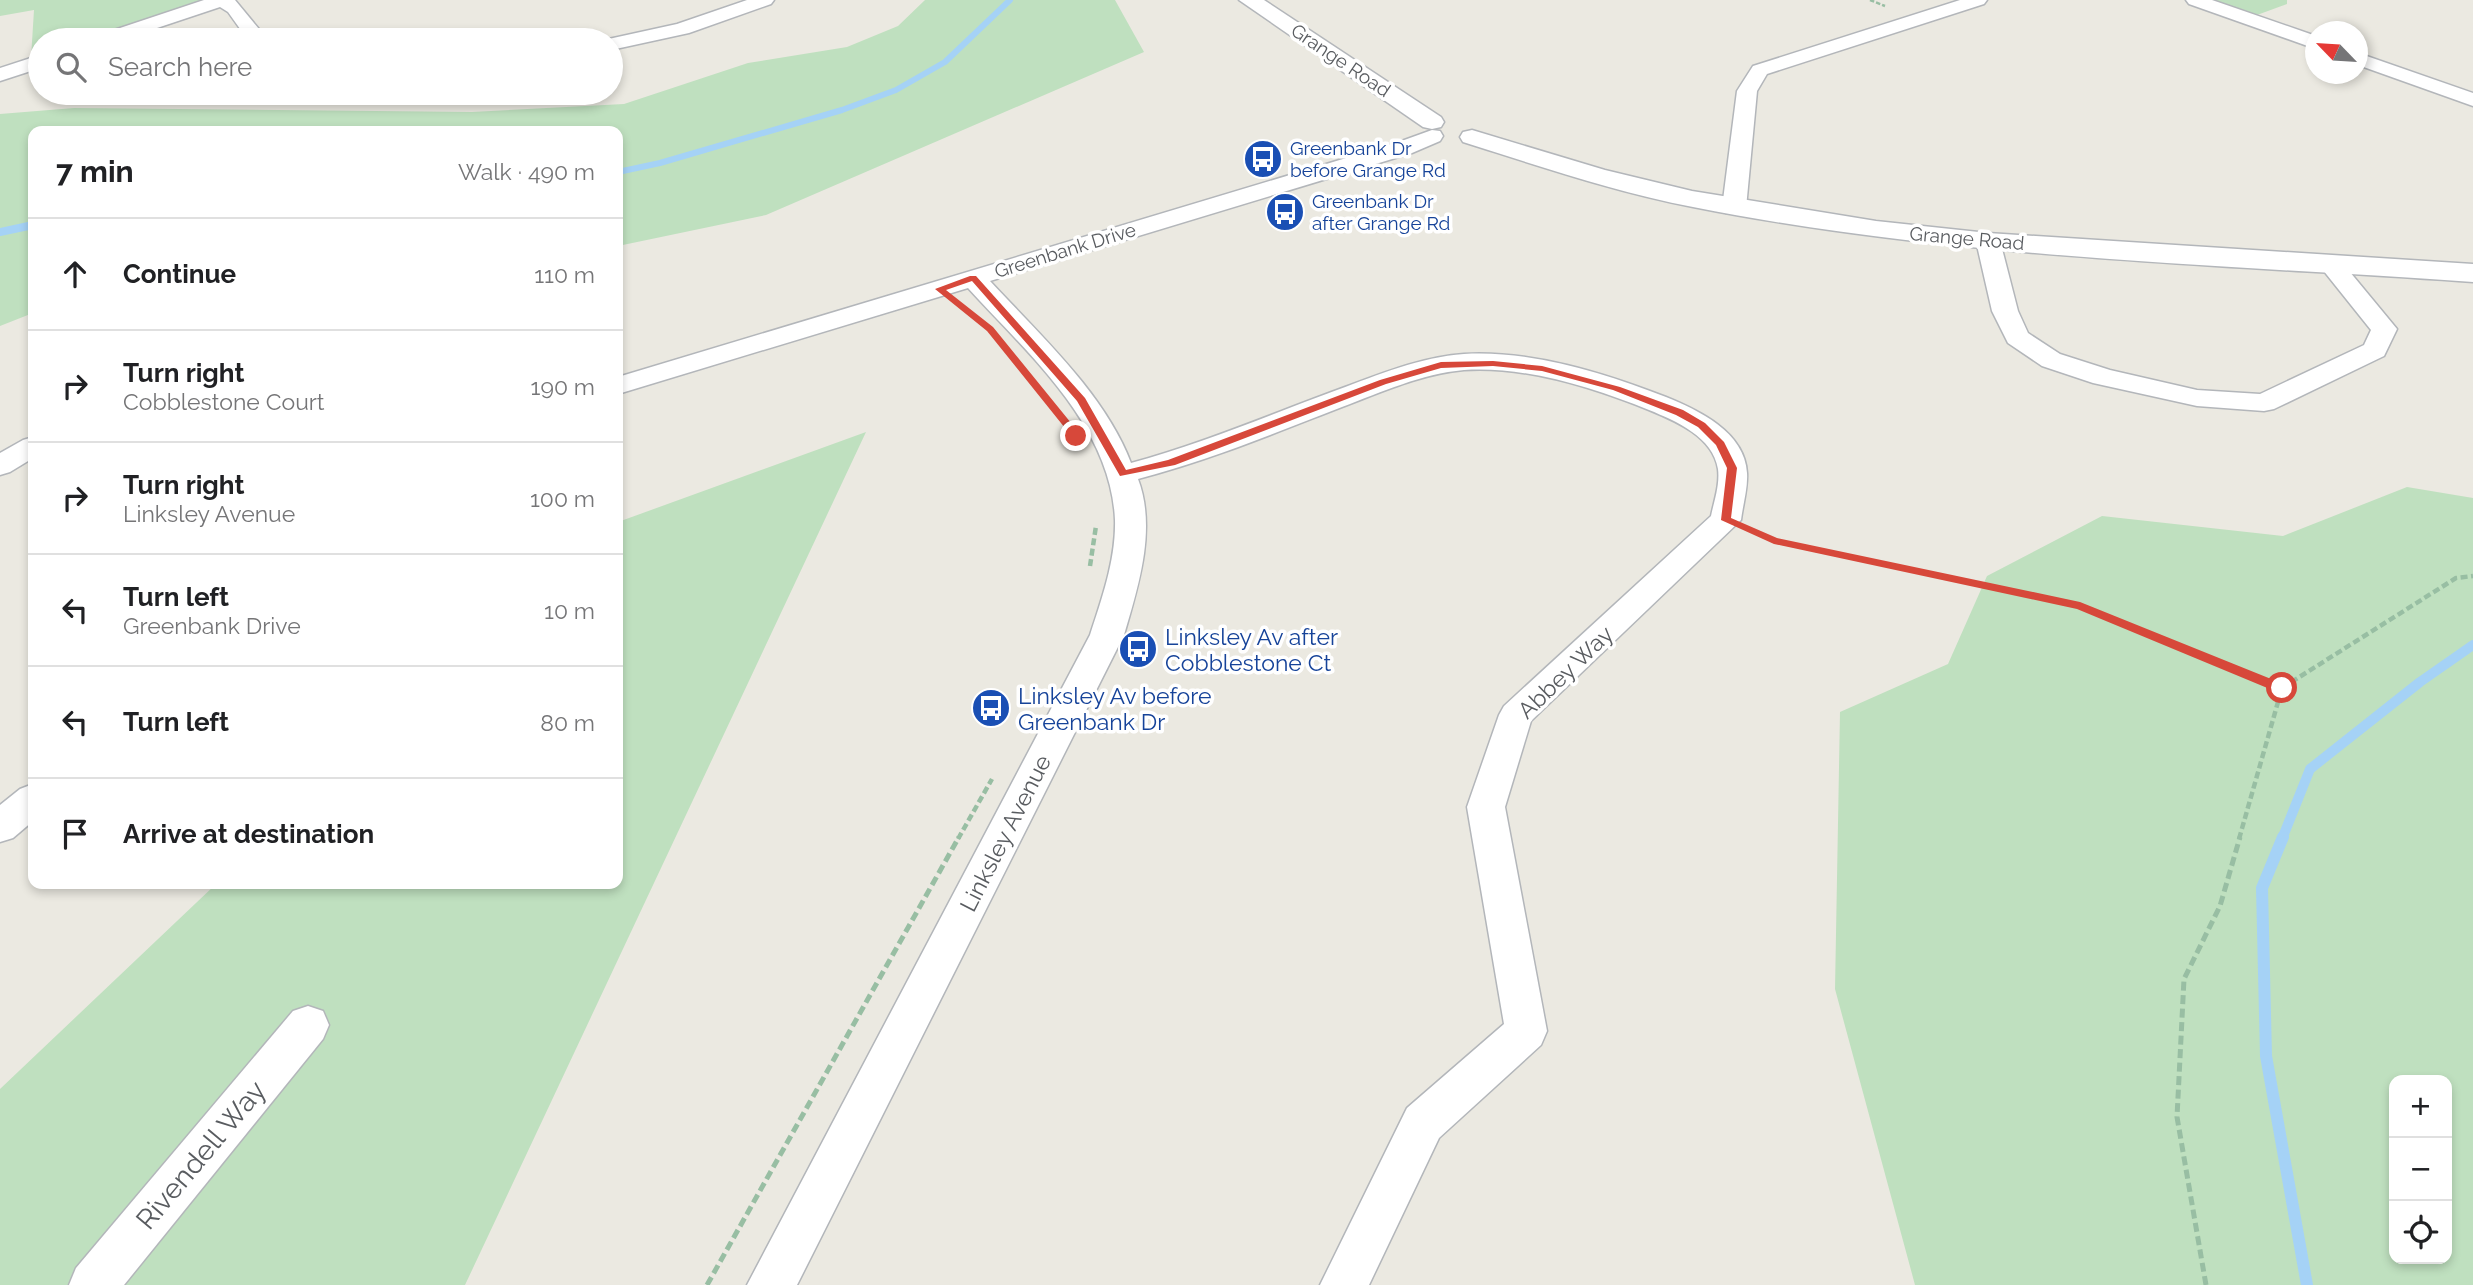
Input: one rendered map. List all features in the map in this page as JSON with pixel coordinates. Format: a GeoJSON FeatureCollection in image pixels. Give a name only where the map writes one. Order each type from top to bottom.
{"type":"FeatureCollection","features":[{"type":"Feature","properties":{"kind":"street"},"geometry":{"type":"LineString","coordinates":[[139,28],[223,0],[234,8],[249,28]]}},
{"type":"Feature","properties":{"kind":"street"},"geometry":{"type":"LineString","coordinates":[[623,41],[682,29],[765,0]]}},
{"type":"Feature","properties":{"kind":"street","name":"Grange Road"},"geometry":{"type":"LineString","coordinates":[[1250,0],[1432,129],[1448,118],[1466,122],[1476,130],[1472,137],[1597,176],[1734,208],[1876,229],[1988,241],[2330,265],[2473,272]]}},
{"type":"Feature","properties":{"kind":"street"},"geometry":{"type":"LineString","coordinates":[[1734,208],[1747,91],[1760,70],[1978,0]]}},
{"type":"Feature","properties":{"kind":"street"},"geometry":{"type":"LineString","coordinates":[[2195,0],[2305,40]]}},
{"type":"Feature","properties":{"kind":"street"},"geometry":{"type":"LineString","coordinates":[[2368,63],[2473,100]]}},
{"type":"Feature","properties":{"kind":"street"},"geometry":{"type":"LineString","coordinates":[[0,75],[28,65]]}},
{"type":"Feature","properties":{"kind":"street","name":"Greenbank Drive"},"geometry":{"type":"LineString","coordinates":[[623,384],[1404,148],[1432,129]]}},
{"type":"Feature","properties":{"kind":"street"},"geometry":{"type":"LineString","coordinates":[[1988,241],[2005,311],[2017,337],[2051,360],[2103,377],[2197,398],[2264,403],[2375,350],[2384,329],[2330,265]]}},
{"type":"Feature","properties":{"kind":"street","name":"Linksley Avenue"},"geometry":{"type":"LineString","coordinates":[[771,1285],[1107,635],[1127,570],[1130,518],[1123,474],[1081,400],[973,278]]}},
{"type":"Feature","properties":{"kind":"street"},"geometry":{"type":"LineString","coordinates":[[1123,474],[1171,462],[1406,375],[1441,365],[1493,363],[1542,369],[1617,388],[1680,412],[1701,425],[1720,444],[1732,468],[1726,520]]}},
{"type":"Feature","properties":{"kind":"street"},"geometry":{"type":"LineString","coordinates":[[0,466],[28,449]]}},
{"type":"Feature","properties":{"kind":"street","name":"Abbey Way"},"geometry":{"type":"LineString","coordinates":[[1344,1285],[1423,1123],[1526,1031],[1486,807],[1516,715],[1726,520]]}},
{"type":"Feature","properties":{"kind":"street"},"geometry":{"type":"LineString","coordinates":[[0,827],[28,803]]}},
{"type":"Feature","properties":{"kind":"street","name":"Rivendell Way"},"geometry":{"type":"LineString","coordinates":[[93,1285],[308,1025]]}},
{"type":"Feature","properties":{"kind":"path"},"geometry":{"type":"LineString","coordinates":[[1870,0],[1892,8]]}},
{"type":"Feature","properties":{"kind":"path"},"geometry":{"type":"LineString","coordinates":[[1089,573],[1098,513]]}},
{"type":"Feature","properties":{"kind":"path"},"geometry":{"type":"LineString","coordinates":[[1726,520],[1774,541],[2080,606],[2282,688]]}},
{"type":"Feature","properties":{"kind":"path"},"geometry":{"type":"LineString","coordinates":[[2206,1285],[2177,1117],[2184,979],[2220,906],[2282,688],[2456,578],[2473,576]]}},
{"type":"Feature","properties":{"kind":"path"},"geometry":{"type":"LineString","coordinates":[[707,1285],[997,769]]}},
{"type":"Feature","properties":{"kind":"green space"},"geometry":{"type":"Polygon","coordinates":[[[0,0],[208,0],[123,28],[33,28],[34,10],[0,16],[0,0]]]}},
{"type":"Feature","properties":{"kind":"green space"},"geometry":{"type":"Polygon","coordinates":[[[925,0],[1115,0],[1144,52],[766,215],[623,245],[623,126],[28,126],[28,315],[0,326],[0,114],[74,108],[472,112],[623,105],[748,63],[847,47],[898,26],[925,0]]]}},
{"type":"Feature","properties":{"kind":"green space"},"geometry":{"type":"Polygon","coordinates":[[[2213,0],[2287,0],[2287,4],[2257,15],[2213,0]]]}},
{"type":"Feature","properties":{"kind":"green space"},"geometry":{"type":"Polygon","coordinates":[[[866,432],[465,1285],[0,1285],[0,1089],[211,889],[623,889],[623,520],[866,432]]]}},
{"type":"Feature","properties":{"kind":"green space"},"geometry":{"type":"Polygon","coordinates":[[[2407,487],[2473,498],[2473,1285],[1915,1285],[1835,989],[1840,712],[1948,664],[1987,576],[2102,516],[2283,536],[2407,487]]]}},
{"type":"Feature","properties":{"kind":"waterway"},"geometry":{"type":"LineString","coordinates":[[623,171],[660,163],[842,110],[896,90],[945,62],[1010,0]]}},
{"type":"Feature","properties":{"kind":"waterway"},"geometry":{"type":"LineString","coordinates":[[0,232],[28,226]]}},
{"type":"Feature","properties":{"kind":"waterway"},"geometry":{"type":"LineString","coordinates":[[2282,839],[2310,769],[2420,682],[2473,645]]}},
{"type":"Feature","properties":{"kind":"waterway"},"geometry":{"type":"LineString","coordinates":[[2283,837],[2262,888],[2266,1056],[2307,1285]]}},
{"type":"Feature","properties":{"kind":"place","name":"Greenbank Dr before Grange Rd"},"geometry":{"type":"Point","coordinates":[1263,159]}},
{"type":"Feature","properties":{"kind":"place","name":"Greenbank Dr after Grange Rd"},"geometry":{"type":"Point","coordinates":[1285,212]}},
{"type":"Feature","properties":{"kind":"place","name":"Linksley Av after Cobblestone Ct"},"geometry":{"type":"Point","coordinates":[1138,649]}},
{"type":"Feature","properties":{"kind":"place","name":"Linksley Av before Greenbank Dr"},"geometry":{"type":"Point","coordinates":[991,708]}},
{"type":"Feature","properties":{"kind":"route"},"geometry":{"type":"LineString","coordinates":[[1076,436],[990,329],[940,289],[973,278],[1081,400],[1104,436],[1123,474],[1171,462],[1383,382],[1441,365],[1493,363],[1542,369],[1617,388],[1680,412],[1701,425],[1720,444],[1732,468],[1726,520],[1774,541],[2080,606],[2282,688]]}}]}
